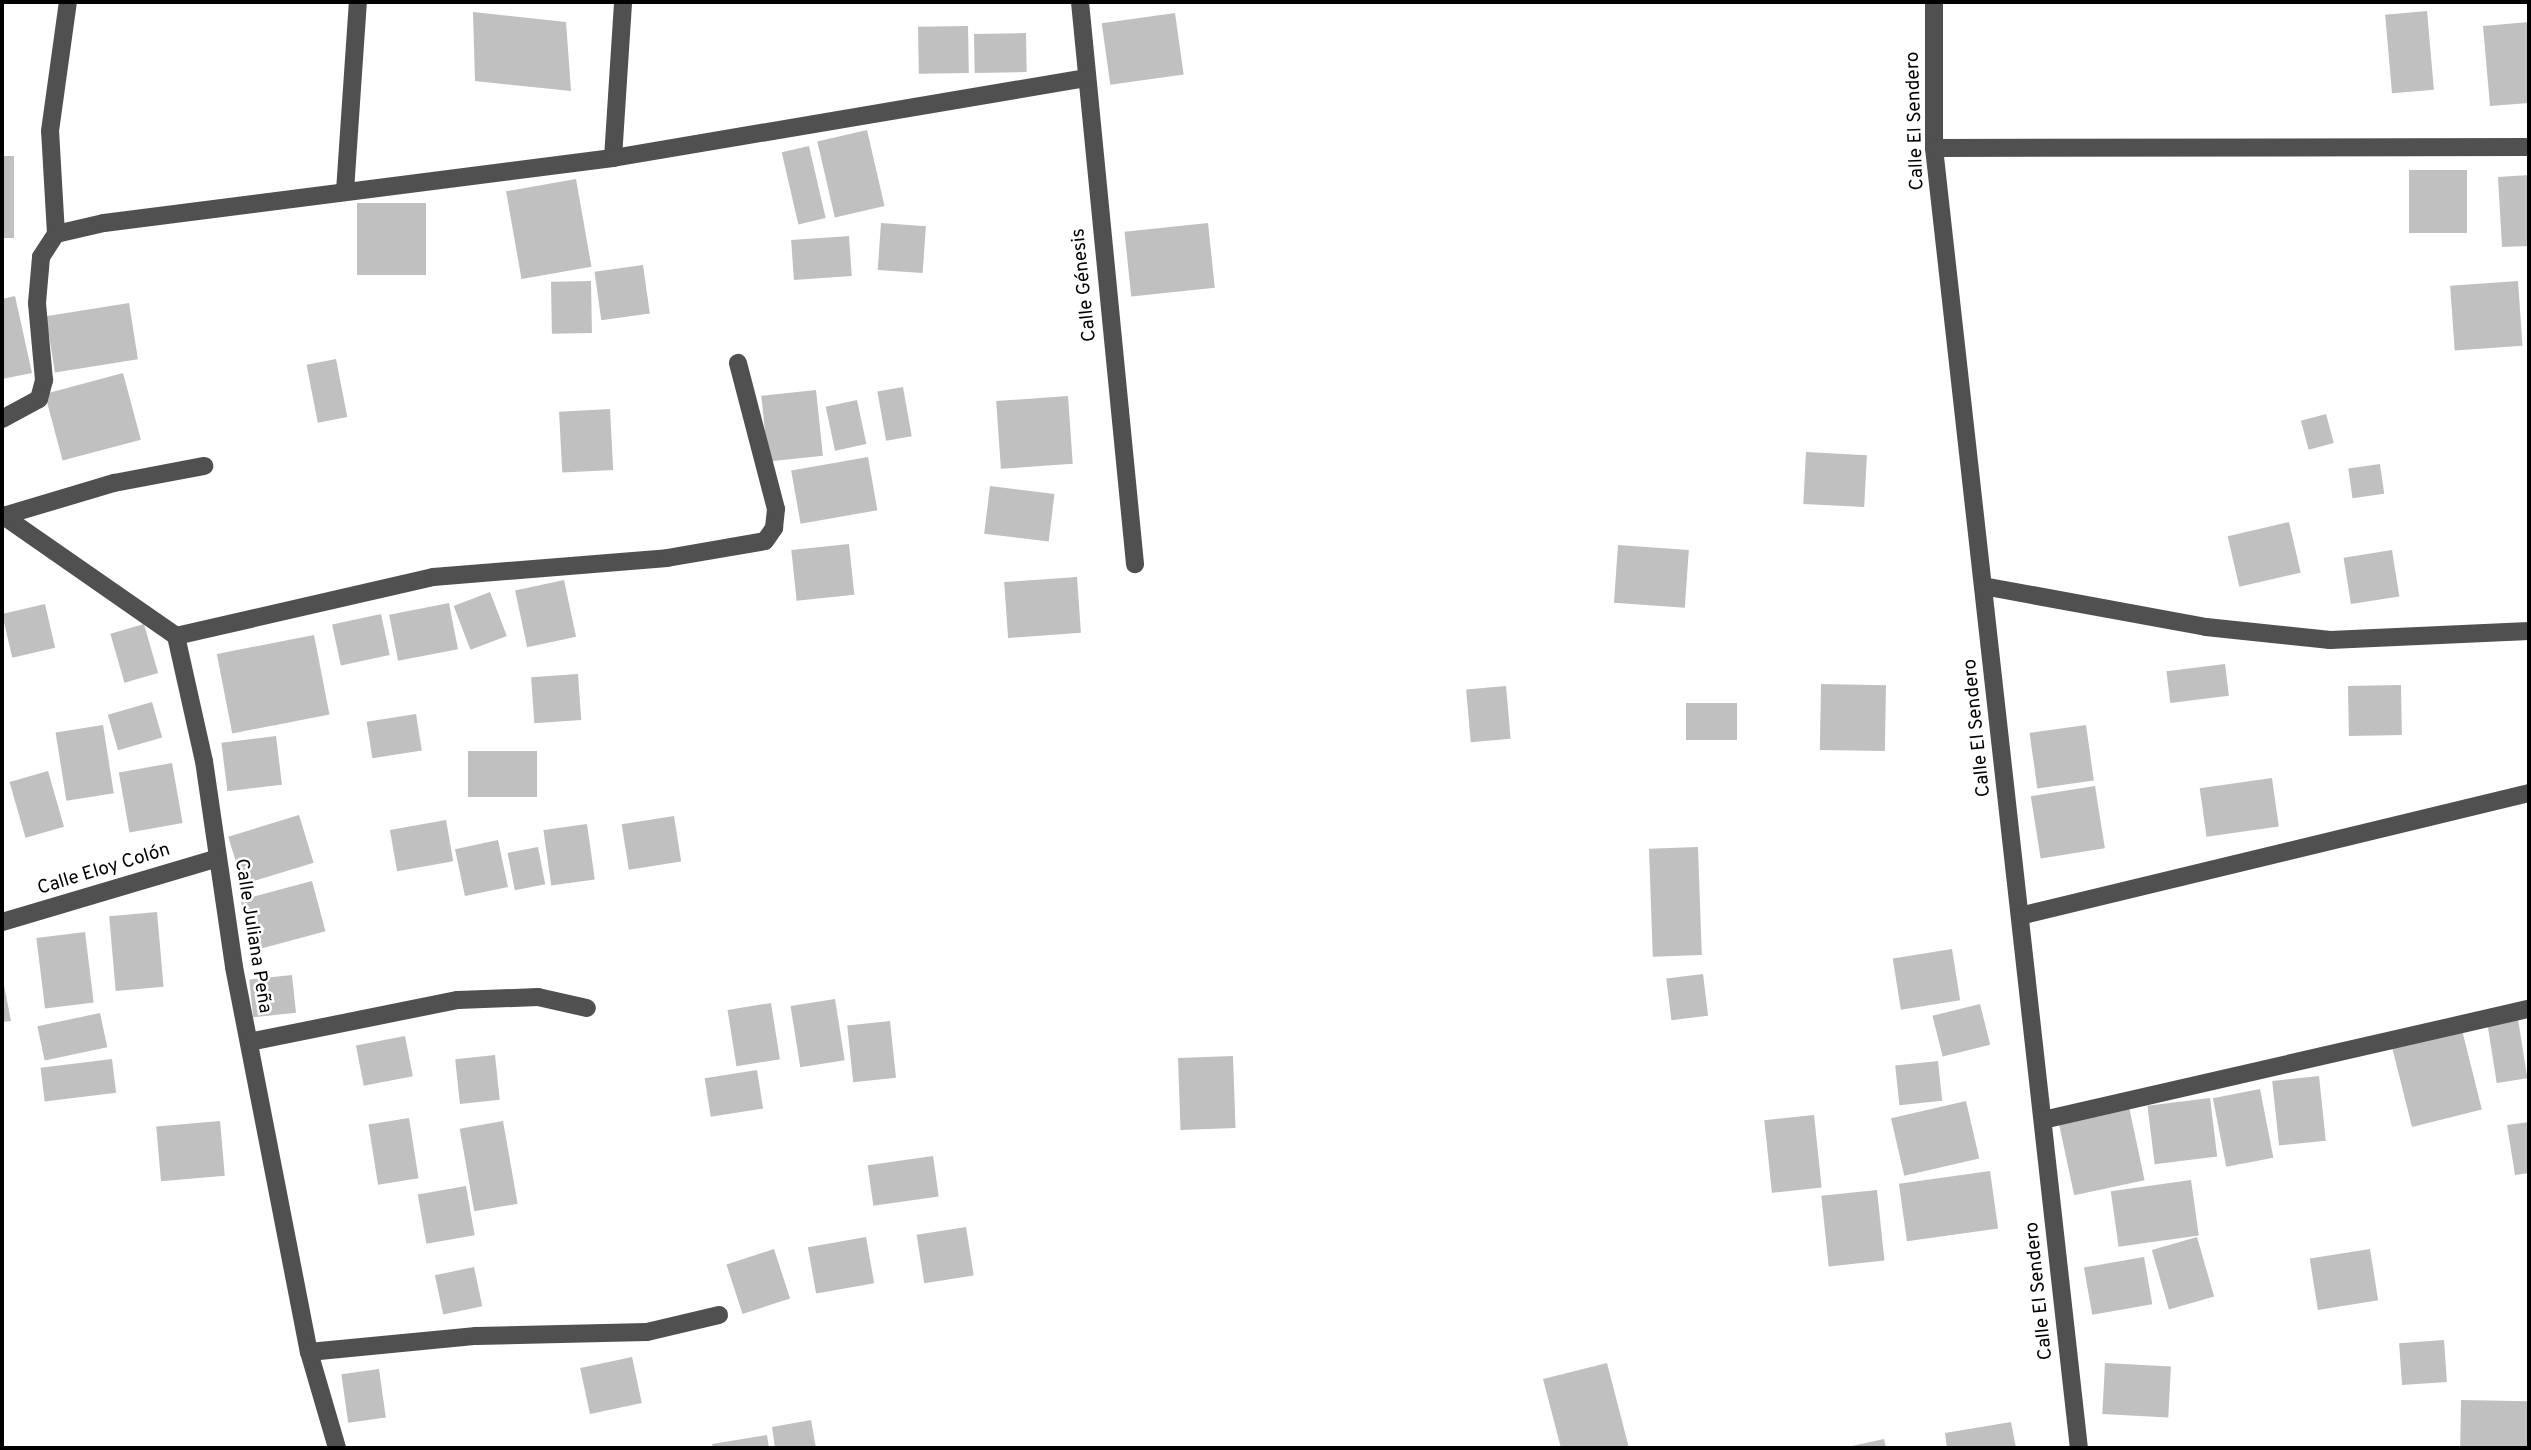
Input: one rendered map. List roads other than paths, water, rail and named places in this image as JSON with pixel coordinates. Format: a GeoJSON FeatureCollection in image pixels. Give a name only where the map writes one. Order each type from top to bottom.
{"type":"FeatureCollection","features":[{"type":"Feature","properties":{"kind":"street"},"geometry":{"type":"LineString","coordinates":[[2,419],[39,399],[44,380],[37,303],[41,257],[57,234],[50,131],[68,2]]}},
{"type":"Feature","properties":{"kind":"street"},"geometry":{"type":"LineString","coordinates":[[345,191],[358,2]]}},
{"type":"Feature","properties":{"kind":"street"},"geometry":{"type":"LineString","coordinates":[[613,159],[623,2]]}},
{"type":"Feature","properties":{"kind":"street","name":"Calle Génesis"},"geometry":{"type":"LineString","coordinates":[[1080,2],[1085,78],[1135,564]]}},
{"type":"Feature","properties":{"kind":"street","name":"Calle El Sendero"},"geometry":{"type":"LineString","coordinates":[[1934,2],[1934,148],[2079,1448]]}},
{"type":"Feature","properties":{"kind":"street"},"geometry":{"type":"LineString","coordinates":[[57,234],[104,223],[613,159],[1085,78]]}},
{"type":"Feature","properties":{"kind":"street"},"geometry":{"type":"LineString","coordinates":[[1934,148],[2529,147]]}},
{"type":"Feature","properties":{"kind":"street"},"geometry":{"type":"LineString","coordinates":[[2,516],[176,636],[433,577],[667,558],[765,541],[774,528],[776,509],[738,363]]}},
{"type":"Feature","properties":{"kind":"street"},"geometry":{"type":"LineString","coordinates":[[2,516],[114,483],[204,466]]}},
{"type":"Feature","properties":{"kind":"street"},"geometry":{"type":"LineString","coordinates":[[1983,586],[2206,627],[2330,640],[2529,631]]}},
{"type":"Feature","properties":{"kind":"street","name":"Calle Juliana Peña"},"geometry":{"type":"LineString","coordinates":[[176,636],[204,761],[249,1042],[309,1352],[337,1448]]}},
{"type":"Feature","properties":{"kind":"street"},"geometry":{"type":"LineString","coordinates":[[2020,916],[2529,793]]}},
{"type":"Feature","properties":{"kind":"street","name":"Calle Eloy Colón"},"geometry":{"type":"LineString","coordinates":[[2,922],[218,858]]}},
{"type":"Feature","properties":{"kind":"street"},"geometry":{"type":"LineString","coordinates":[[249,1042],[458,1000],[538,997],[587,1008]]}},
{"type":"Feature","properties":{"kind":"street"},"geometry":{"type":"LineString","coordinates":[[2043,1120],[2529,1009]]}},
{"type":"Feature","properties":{"kind":"street"},"geometry":{"type":"LineString","coordinates":[[309,1352],[476,1336],[647,1332],[719,1315]]}}]}
